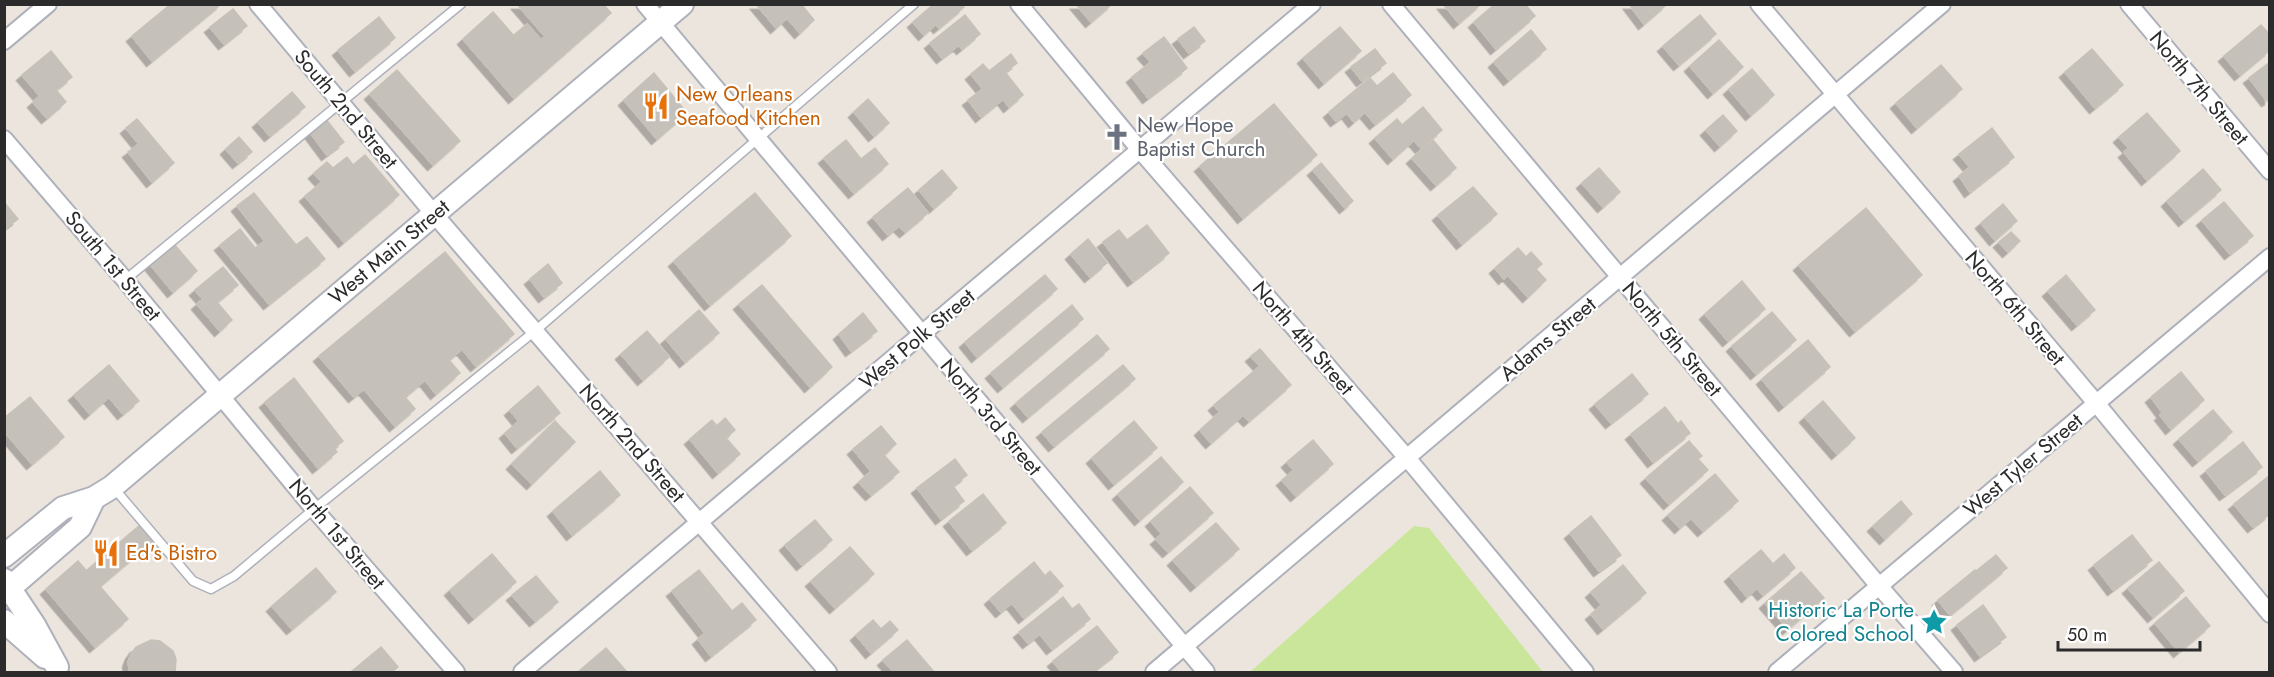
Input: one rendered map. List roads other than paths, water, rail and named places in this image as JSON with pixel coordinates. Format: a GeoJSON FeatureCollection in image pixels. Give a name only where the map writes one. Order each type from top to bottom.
{"type":"FeatureCollection","features":[{"type":"Feature","properties":{"kind":"main road","name":"West Main Street"},"geometry":{"type":"LineString","coordinates":[[7,587],[80,526],[103,493],[682,4]]}},
{"type":"Feature","properties":{"kind":"main road","name":"West Main Street"},"geometry":{"type":"LineString","coordinates":[[4,556],[63,508],[103,493]]}},
{"type":"Feature","properties":{"kind":"main road"},"geometry":{"type":"LineString","coordinates":[[7,587],[59,670]]}},
{"type":"Feature","properties":{"kind":"main road"},"geometry":{"type":"LineString","coordinates":[[4,621],[59,670]]}},
{"type":"Feature","properties":{"kind":"street"},"geometry":{"type":"LineString","coordinates":[[4,41],[48,4]]}},
{"type":"Feature","properties":{"kind":"street","name":"South 2nd Street"},"geometry":{"type":"LineString","coordinates":[[258,4],[434,214]]}},
{"type":"Feature","properties":{"kind":"street","name":"North 3rd Street"},"geometry":{"type":"LineString","coordinates":[[645,4],[1206,672]]}},
{"type":"Feature","properties":{"kind":"street","name":"North 4th Street"},"geometry":{"type":"LineString","coordinates":[[1019,4],[1140,150],[1408,459],[1585,672]]}},
{"type":"Feature","properties":{"kind":"street","name":"West Polk Street"},"geometry":{"type":"LineString","coordinates":[[522,672],[1312,4]]}},
{"type":"Feature","properties":{"kind":"street","name":"North 5th Street"},"geometry":{"type":"LineString","coordinates":[[1391,4],[1879,586],[1954,672]]}},
{"type":"Feature","properties":{"kind":"street","name":"North 6th Street"},"geometry":{"type":"LineString","coordinates":[[1759,4],[2096,403],[2270,614]]}},
{"type":"Feature","properties":{"kind":"street","name":"Adams Street"},"geometry":{"type":"LineString","coordinates":[[1154,672],[1942,4]]}},
{"type":"Feature","properties":{"kind":"street","name":"North 7th Street"},"geometry":{"type":"LineString","coordinates":[[2129,4],[2270,171]]}},
{"type":"Feature","properties":{"kind":"street","name":"South 1st Street"},"geometry":{"type":"LineString","coordinates":[[4,139],[220,394]]}},
{"type":"Feature","properties":{"kind":"street","name":"North 2nd Street"},"geometry":{"type":"LineString","coordinates":[[434,214],[828,672]]}},
{"type":"Feature","properties":{"kind":"street","name":"West Tyler Street"},"geometry":{"type":"LineString","coordinates":[[1776,672],[2270,257]]}},
{"type":"Feature","properties":{"kind":"street","name":"North 1st Street"},"geometry":{"type":"LineString","coordinates":[[220,394],[314,509],[456,672]]}},
{"type":"Feature","properties":{"kind":"lane"},"geometry":{"type":"LineString","coordinates":[[125,280],[461,4]]}},
{"type":"Feature","properties":{"kind":"lane"},"geometry":{"type":"LineString","coordinates":[[103,493],[193,581],[211,590],[234,576],[535,331],[914,4]]}},
{"type":"Feature","properties":{"kind":"place","name":"New Orleans Seafood Kitchen"},"geometry":{"type":"Point","coordinates":[656,106]}},
{"type":"Feature","properties":{"kind":"place","name":"New Hope Baptist Church"},"geometry":{"type":"Point","coordinates":[1117,137]}},
{"type":"Feature","properties":{"kind":"place","name":"Ed's Bistro"},"geometry":{"type":"Point","coordinates":[106,553]}},
{"type":"Feature","properties":{"kind":"place","name":"Historic La Porte Colored School"},"geometry":{"type":"Point","coordinates":[1934,622]}}]}
